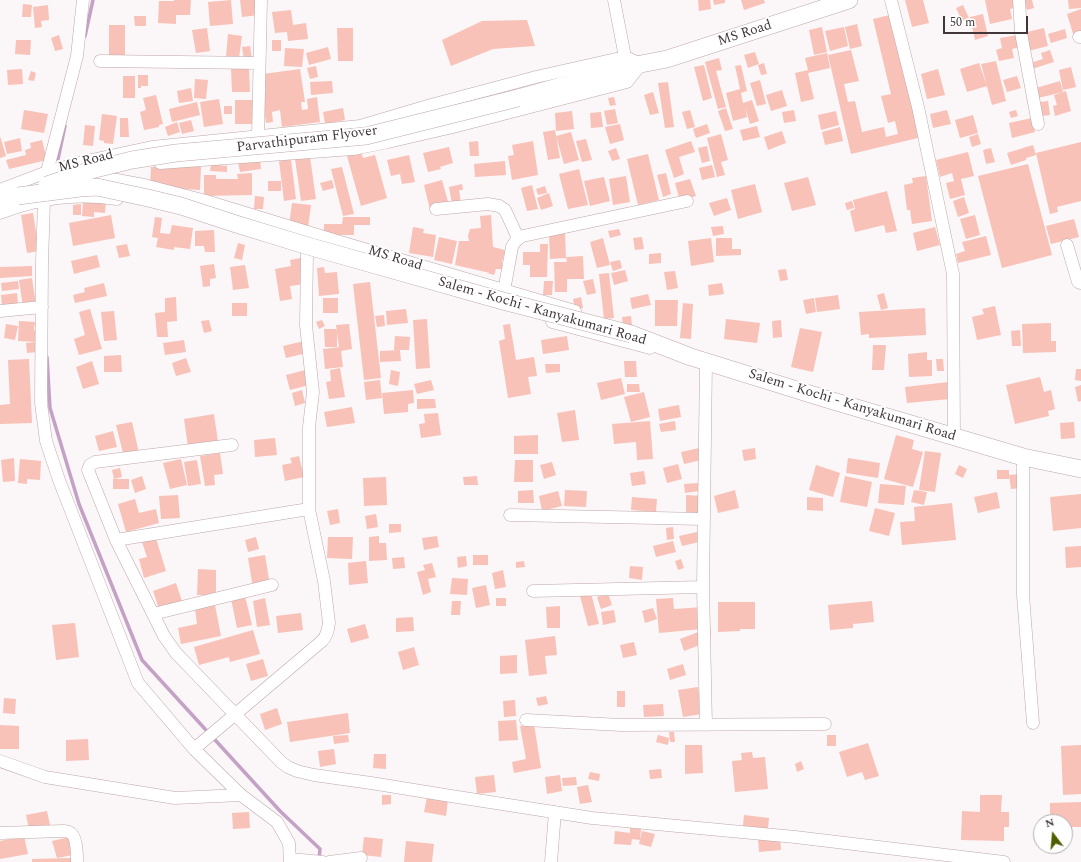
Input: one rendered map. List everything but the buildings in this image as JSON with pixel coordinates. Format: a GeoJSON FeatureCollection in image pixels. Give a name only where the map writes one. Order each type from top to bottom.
{"type":"FeatureCollection","features":[{"type":"Feature","properties":{"kind":"highway","name":"MS Road"},"geometry":{"type":"LineString","coordinates":[[641,64],[662,49],[814,0]]}},
{"type":"Feature","properties":{"kind":"highway","name":"MS Road"},"geometry":{"type":"LineString","coordinates":[[641,64],[667,59],[849,0]]}},
{"type":"Feature","properties":{"kind":"highway","name":"Parvathipuram Flyover"},"geometry":{"type":"LineString","coordinates":[[18,196],[91,170],[132,160],[176,153],[366,136],[518,98],[641,64]]}},
{"type":"Feature","properties":{"kind":"highway","name":"Salem - Kochi - Kanyakumari Road"},"geometry":{"type":"LineString","coordinates":[[0,203],[18,196],[97,187],[181,206],[308,246],[496,299],[631,334],[698,359],[954,437],[1023,457],[1081,469]]}},
{"type":"Feature","properties":{"kind":"street"},"geometry":{"type":"LineString","coordinates":[[83,0],[77,56],[47,172],[44,200],[41,403],[46,441],[59,480],[138,683],[194,749],[241,795],[277,822],[289,843],[290,860],[323,862]]}},
{"type":"Feature","properties":{"kind":"street"},"geometry":{"type":"LineString","coordinates":[[258,136],[262,0]]}},
{"type":"Feature","properties":{"kind":"street"},"geometry":{"type":"LineString","coordinates":[[614,0],[625,57],[641,64]]}},
{"type":"Feature","properties":{"kind":"street"},"geometry":{"type":"LineString","coordinates":[[891,0],[918,107],[953,274],[954,437]]}},
{"type":"Feature","properties":{"kind":"street"},"geometry":{"type":"LineString","coordinates":[[1019,0],[1021,33],[1038,124]]}},
{"type":"Feature","properties":{"kind":"street","name":"MS Road"},"geometry":{"type":"LineString","coordinates":[[0,190],[47,172],[152,146],[360,126],[536,78],[625,57]]}},
{"type":"Feature","properties":{"kind":"street"},"geometry":{"type":"LineString","coordinates":[[100,61],[259,63]]}},
{"type":"Feature","properties":{"kind":"street","name":"MS Road"},"geometry":{"type":"LineString","coordinates":[[44,200],[95,176],[157,163],[353,149],[388,142],[453,127],[627,82],[641,64]]}},
{"type":"Feature","properties":{"kind":"street","name":"MS Road"},"geometry":{"type":"LineString","coordinates":[[47,172],[72,172],[95,176],[206,200],[330,239],[639,330],[698,359]]}},
{"type":"Feature","properties":{"kind":"street"},"geometry":{"type":"LineString","coordinates":[[0,214],[20,206],[44,200],[66,197],[97,196],[148,204],[531,317],[643,347],[698,359],[704,519],[703,587],[706,725]]}},
{"type":"Feature","properties":{"kind":"street"},"geometry":{"type":"LineString","coordinates":[[504,291],[512,247],[518,238],[528,234],[687,201]]}},
{"type":"Feature","properties":{"kind":"street"},"geometry":{"type":"LineString","coordinates":[[436,209],[488,204],[499,206],[506,210],[518,238]]}},
{"type":"Feature","properties":{"kind":"street"},"geometry":{"type":"LineString","coordinates":[[1067,245],[1078,282],[1081,283]]}},
{"type":"Feature","properties":{"kind":"street"},"geometry":{"type":"LineString","coordinates":[[194,749],[322,641],[328,630],[329,623],[324,581],[309,509],[309,427],[313,392],[306,325],[307,252]]}},
{"type":"Feature","properties":{"kind":"street"},"geometry":{"type":"LineString","coordinates":[[0,311],[42,307]]}},
{"type":"Feature","properties":{"kind":"street"},"geometry":{"type":"LineString","coordinates":[[232,445],[102,461],[91,464],[88,467],[88,472],[116,540],[164,636],[176,653],[281,762],[288,767],[314,775],[592,818],[795,837],[1004,862]]}},
{"type":"Feature","properties":{"kind":"street"},"geometry":{"type":"LineString","coordinates":[[1023,457],[1023,595],[1033,722]]}},
{"type":"Feature","properties":{"kind":"street"},"geometry":{"type":"LineString","coordinates":[[116,540],[309,509]]}},
{"type":"Feature","properties":{"kind":"street"},"geometry":{"type":"LineString","coordinates":[[510,515],[704,519]]}},
{"type":"Feature","properties":{"kind":"street"},"geometry":{"type":"LineString","coordinates":[[153,614],[272,585]]}},
{"type":"Feature","properties":{"kind":"street"},"geometry":{"type":"LineString","coordinates":[[533,591],[703,587]]}},
{"type":"Feature","properties":{"kind":"street"},"geometry":{"type":"LineString","coordinates":[[526,720],[621,725],[826,724]]}},
{"type":"Feature","properties":{"kind":"street"},"geometry":{"type":"LineString","coordinates":[[0,761],[45,776],[175,798],[241,795]]}},
{"type":"Feature","properties":{"kind":"street"},"geometry":{"type":"LineString","coordinates":[[551,862],[555,812]]}},
{"type":"Feature","properties":{"kind":"street"},"geometry":{"type":"LineString","coordinates":[[0,833],[69,832],[75,838],[77,862]]}},
{"type":"Feature","properties":{"kind":"street"},"geometry":{"type":"LineString","coordinates":[[329,862],[361,858]]}},
{"type":"Feature","properties":{"kind":"waterway"},"geometry":{"type":"LineString","coordinates":[[85,36],[93,0]]}},
{"type":"Feature","properties":{"kind":"waterway"},"geometry":{"type":"LineString","coordinates":[[57,164],[65,126]]}},
{"type":"Feature","properties":{"kind":"waterway"},"geometry":{"type":"LineString","coordinates":[[47,357],[50,408],[79,504],[142,660],[280,811],[320,849],[319,859]]}}]}
